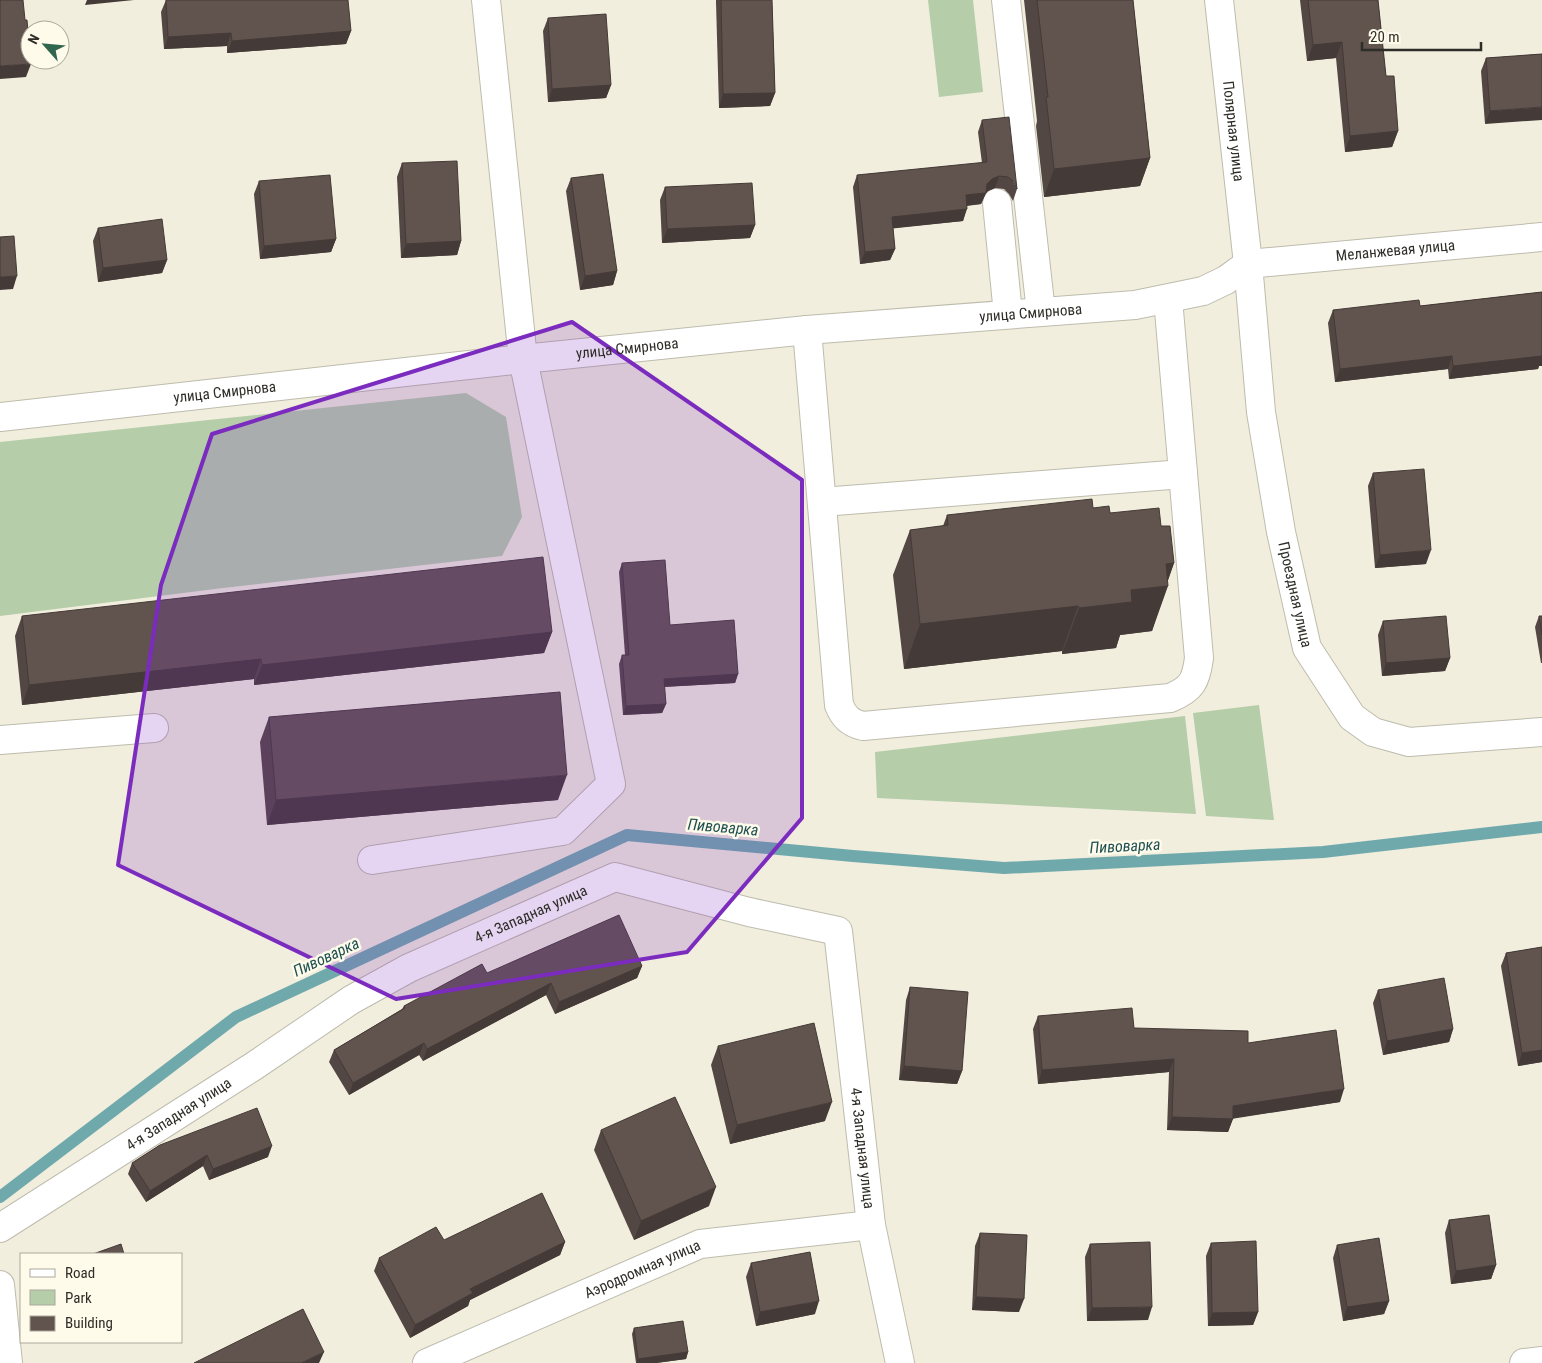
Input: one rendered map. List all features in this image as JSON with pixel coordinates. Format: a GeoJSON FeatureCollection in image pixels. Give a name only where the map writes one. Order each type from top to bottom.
{"type":"FeatureCollection","features":[{"type":"Feature","properties":{"kind":"street"},"geometry":{"type":"LineString","coordinates":[[372,860],[562,831],[611,784],[523,359],[486,0]]}},
{"type":"Feature","properties":{"kind":"street"},"geometry":{"type":"LineString","coordinates":[[1006,0],[1041,312]]}},
{"type":"Feature","properties":{"kind":"street","name":"Полярная улица"},"geometry":{"type":"LineString","coordinates":[[1219,0],[1248,264]]}},
{"type":"Feature","properties":{"kind":"street"},"geometry":{"type":"LineString","coordinates":[[997,203],[1008,314]]}},
{"type":"Feature","properties":{"kind":"street","name":"Меланжевая улица"},"geometry":{"type":"LineString","coordinates":[[1248,264],[1542,237]]}},
{"type":"Feature","properties":{"kind":"street","name":"улица Смирнова"},"geometry":{"type":"LineString","coordinates":[[0,417],[523,359],[807,330],[1135,305],[1203,291],[1226,280],[1248,264]]}},
{"type":"Feature","properties":{"kind":"street","name":"Проездная улица"},"geometry":{"type":"LineString","coordinates":[[1248,264],[1261,412],[1282,532],[1307,648],[1352,717],[1373,732],[1409,742],[1542,732]]}},
{"type":"Feature","properties":{"kind":"street"},"geometry":{"type":"LineString","coordinates":[[807,330],[839,705],[843,714],[848,719],[864,726],[1170,698],[1181,693],[1191,684],[1197,674],[1199,658],[1168,299]]}},
{"type":"Feature","properties":{"kind":"street"},"geometry":{"type":"LineString","coordinates":[[822,502],[1183,474]]}},
{"type":"Feature","properties":{"kind":"street"},"geometry":{"type":"LineString","coordinates":[[0,740],[154,728]]}},
{"type":"Feature","properties":{"kind":"street","name":"4-я Западная улица"},"geometry":{"type":"LineString","coordinates":[[0,1228],[254,1066],[351,1000],[409,968],[615,877],[749,912],[838,931],[871,1225]]}},
{"type":"Feature","properties":{"kind":"street"},"geometry":{"type":"LineString","coordinates":[[871,1225],[900,1363]]}},
{"type":"Feature","properties":{"kind":"street","name":"Аэродромная улица"},"geometry":{"type":"LineString","coordinates":[[428,1363],[700,1244],[871,1225]]}},
{"type":"Feature","properties":{"kind":"street"},"geometry":{"type":"LineString","coordinates":[[0,1285],[8,1363]]}},
{"type":"Feature","properties":{"kind":"street"},"geometry":{"type":"LineString","coordinates":[[1524,1363],[1542,1362]]}},
{"type":"Feature","properties":{"kind":"highlighted area"},"geometry":{"type":"Polygon","coordinates":[[[572,322],[802,480],[802,818],[687,952],[396,999],[118,865],[161,585],[212,434],[572,322]]]}},
{"type":"Feature","properties":{"kind":"green space"},"geometry":{"type":"Polygon","coordinates":[[[928,0],[973,0],[983,92],[939,97],[928,0]]]}},
{"type":"Feature","properties":{"kind":"green space"},"geometry":{"type":"Polygon","coordinates":[[[466,393],[506,417],[522,517],[502,556],[0,616],[0,442],[466,393]]]}},
{"type":"Feature","properties":{"kind":"green space"},"geometry":{"type":"Polygon","coordinates":[[[1259,705],[1274,820],[1206,816],[1193,713],[1259,705]]]}},
{"type":"Feature","properties":{"kind":"green space"},"geometry":{"type":"Polygon","coordinates":[[[1185,716],[1196,814],[877,798],[875,752],[1185,716]]]}},
{"type":"Feature","properties":{"kind":"building"},"geometry":{"type":"Polygon","coordinates":[[[0,0],[23,0],[25,20],[20,20],[20,65],[0,66],[0,0]]]}},
{"type":"Feature","properties":{"kind":"building"},"geometry":{"type":"Polygon","coordinates":[[[166,0],[348,0],[351,31],[232,41],[231,33],[168,37],[166,0]]]}},
{"type":"Feature","properties":{"kind":"building"},"geometry":{"type":"Polygon","coordinates":[[[721,0],[772,0],[775,93],[723,94],[721,0]]]}},
{"type":"Feature","properties":{"kind":"building"},"geometry":{"type":"Polygon","coordinates":[[[1037,0],[1133,0],[1150,158],[1054,169],[1037,0]]]}},
{"type":"Feature","properties":{"kind":"building"},"geometry":{"type":"Polygon","coordinates":[[[1308,0],[1378,0],[1386,76],[1394,76],[1398,131],[1350,136],[1342,42],[1313,45],[1308,0]]]}},
{"type":"Feature","properties":{"kind":"building"},"geometry":{"type":"Polygon","coordinates":[[[606,14],[611,85],[552,89],[548,18],[606,14]]]}},
{"type":"Feature","properties":{"kind":"building"},"geometry":{"type":"Polygon","coordinates":[[[1542,54],[1542,107],[1490,111],[1486,58],[1542,54]]]}},
{"type":"Feature","properties":{"kind":"building"},"geometry":{"type":"Polygon","coordinates":[[[1009,117],[1017,189],[1014,182],[1008,177],[999,176],[987,184],[986,193],[966,195],[967,209],[892,217],[895,249],[865,252],[857,175],[987,162],[982,120],[1009,117]]]}},
{"type":"Feature","properties":{"kind":"building"},"geometry":{"type":"Polygon","coordinates":[[[457,161],[461,241],[406,244],[402,163],[457,161]]]}},
{"type":"Feature","properties":{"kind":"building"},"geometry":{"type":"Polygon","coordinates":[[[603,174],[617,271],[585,276],[571,178],[603,174]]]}},
{"type":"Feature","properties":{"kind":"building"},"geometry":{"type":"Polygon","coordinates":[[[330,175],[336,239],[264,246],[259,181],[330,175]]]}},
{"type":"Feature","properties":{"kind":"building"},"geometry":{"type":"Polygon","coordinates":[[[752,183],[755,225],[667,229],[665,187],[752,183]]]}},
{"type":"Feature","properties":{"kind":"building"},"geometry":{"type":"Polygon","coordinates":[[[162,219],[167,260],[103,268],[98,228],[162,219]]]}},
{"type":"Feature","properties":{"kind":"building"},"geometry":{"type":"Polygon","coordinates":[[[14,236],[17,276],[0,277],[0,237],[14,236]]]}},
{"type":"Feature","properties":{"kind":"building"},"geometry":{"type":"Polygon","coordinates":[[[1542,292],[1542,356],[1453,366],[1452,356],[1340,369],[1333,310],[1419,300],[1420,306],[1542,292]]]}},
{"type":"Feature","properties":{"kind":"building"},"geometry":{"type":"Polygon","coordinates":[[[1424,469],[1431,550],[1380,555],[1373,473],[1424,469]]]}},
{"type":"Feature","properties":{"kind":"building"},"geometry":{"type":"Polygon","coordinates":[[[1092,499],[1093,508],[1109,506],[1110,513],[1159,508],[1161,526],[1170,526],[1174,563],[1166,564],[1168,586],[1131,590],[1132,602],[1079,608],[1078,606],[920,624],[910,530],[948,525],[947,515],[1092,499]]]}},
{"type":"Feature","properties":{"kind":"building"},"geometry":{"type":"Polygon","coordinates":[[[543,557],[552,632],[262,665],[261,659],[29,685],[22,616],[543,557]]]}},
{"type":"Feature","properties":{"kind":"building"},"geometry":{"type":"Polygon","coordinates":[[[665,560],[670,625],[734,620],[738,674],[664,679],[666,704],[626,706],[622,655],[629,655],[622,563],[665,560]]]}},
{"type":"Feature","properties":{"kind":"building"},"geometry":{"type":"Polygon","coordinates":[[[1446,616],[1450,658],[1386,663],[1383,621],[1446,616]]]}},
{"type":"Feature","properties":{"kind":"building"},"geometry":{"type":"Polygon","coordinates":[[[1539,616],[1542,616],[1542,635],[1539,616]]]}},
{"type":"Feature","properties":{"kind":"building"},"geometry":{"type":"Polygon","coordinates":[[[560,692],[567,775],[276,800],[269,717],[560,692]]]}},
{"type":"Feature","properties":{"kind":"building"},"geometry":{"type":"Polygon","coordinates":[[[619,915],[642,966],[559,1002],[551,983],[427,1049],[424,1043],[353,1083],[334,1050],[405,1008],[404,1006],[482,964],[487,973],[619,915]]]}},
{"type":"Feature","properties":{"kind":"building"},"geometry":{"type":"Polygon","coordinates":[[[1542,947],[1542,1050],[1522,1053],[1506,953],[1542,947]]]}},
{"type":"Feature","properties":{"kind":"building"},"geometry":{"type":"Polygon","coordinates":[[[1444,978],[1453,1029],[1387,1041],[1378,990],[1444,978]]]}},
{"type":"Feature","properties":{"kind":"building"},"geometry":{"type":"Polygon","coordinates":[[[910,987],[968,992],[962,1071],[904,1066],[910,987]]]}},
{"type":"Feature","properties":{"kind":"building"},"geometry":{"type":"Polygon","coordinates":[[[1132,1008],[1134,1028],[1248,1031],[1248,1043],[1336,1030],[1344,1089],[1233,1106],[1233,1119],[1172,1117],[1174,1059],[1042,1070],[1038,1016],[1132,1008]]]}},
{"type":"Feature","properties":{"kind":"building"},"geometry":{"type":"Polygon","coordinates":[[[814,1023],[832,1102],[737,1125],[718,1046],[814,1023]]]}},
{"type":"Feature","properties":{"kind":"building"},"geometry":{"type":"Polygon","coordinates":[[[675,1097],[716,1187],[641,1221],[601,1130],[675,1097]]]}},
{"type":"Feature","properties":{"kind":"building"},"geometry":{"type":"Polygon","coordinates":[[[257,1108],[272,1146],[213,1169],[207,1155],[150,1191],[132,1163],[160,1145],[257,1108]]]}},
{"type":"Feature","properties":{"kind":"building"},"geometry":{"type":"Polygon","coordinates":[[[542,1193],[565,1242],[470,1289],[473,1293],[415,1325],[379,1258],[436,1227],[444,1240],[542,1193]]]}},
{"type":"Feature","properties":{"kind":"building"},"geometry":{"type":"Polygon","coordinates":[[[1489,1215],[1496,1265],[1456,1271],[1449,1220],[1489,1215]]]}},
{"type":"Feature","properties":{"kind":"building"},"geometry":{"type":"Polygon","coordinates":[[[980,1233],[1027,1235],[1024,1299],[976,1297],[980,1233]]]}},
{"type":"Feature","properties":{"kind":"building"},"geometry":{"type":"Polygon","coordinates":[[[1379,1238],[1389,1301],[1347,1307],[1337,1245],[1379,1238]]]}},
{"type":"Feature","properties":{"kind":"building"},"geometry":{"type":"Polygon","coordinates":[[[1256,1241],[1258,1312],[1212,1313],[1211,1243],[1256,1241]]]}},
{"type":"Feature","properties":{"kind":"building"},"geometry":{"type":"Polygon","coordinates":[[[1150,1242],[1152,1307],[1092,1308],[1090,1244],[1150,1242]]]}},
{"type":"Feature","properties":{"kind":"building"},"geometry":{"type":"Polygon","coordinates":[[[121,1244],[124,1253],[96,1253],[121,1244]]]}},
{"type":"Feature","properties":{"kind":"building"},"geometry":{"type":"Polygon","coordinates":[[[810,1252],[819,1301],[760,1312],[751,1263],[810,1252]]]}},
{"type":"Feature","properties":{"kind":"building"},"geometry":{"type":"Polygon","coordinates":[[[303,1309],[324,1352],[301,1363],[194,1363],[303,1309]]]}},
{"type":"Feature","properties":{"kind":"building"},"geometry":{"type":"Polygon","coordinates":[[[683,1321],[688,1352],[638,1359],[634,1328],[683,1321]]]}},
{"type":"Feature","properties":{"kind":"waterway","name":"Пивоварка"},"geometry":{"type":"LineString","coordinates":[[0,1197],[236,1017],[627,835],[1004,868],[1323,852],[1542,827]]}}]}
